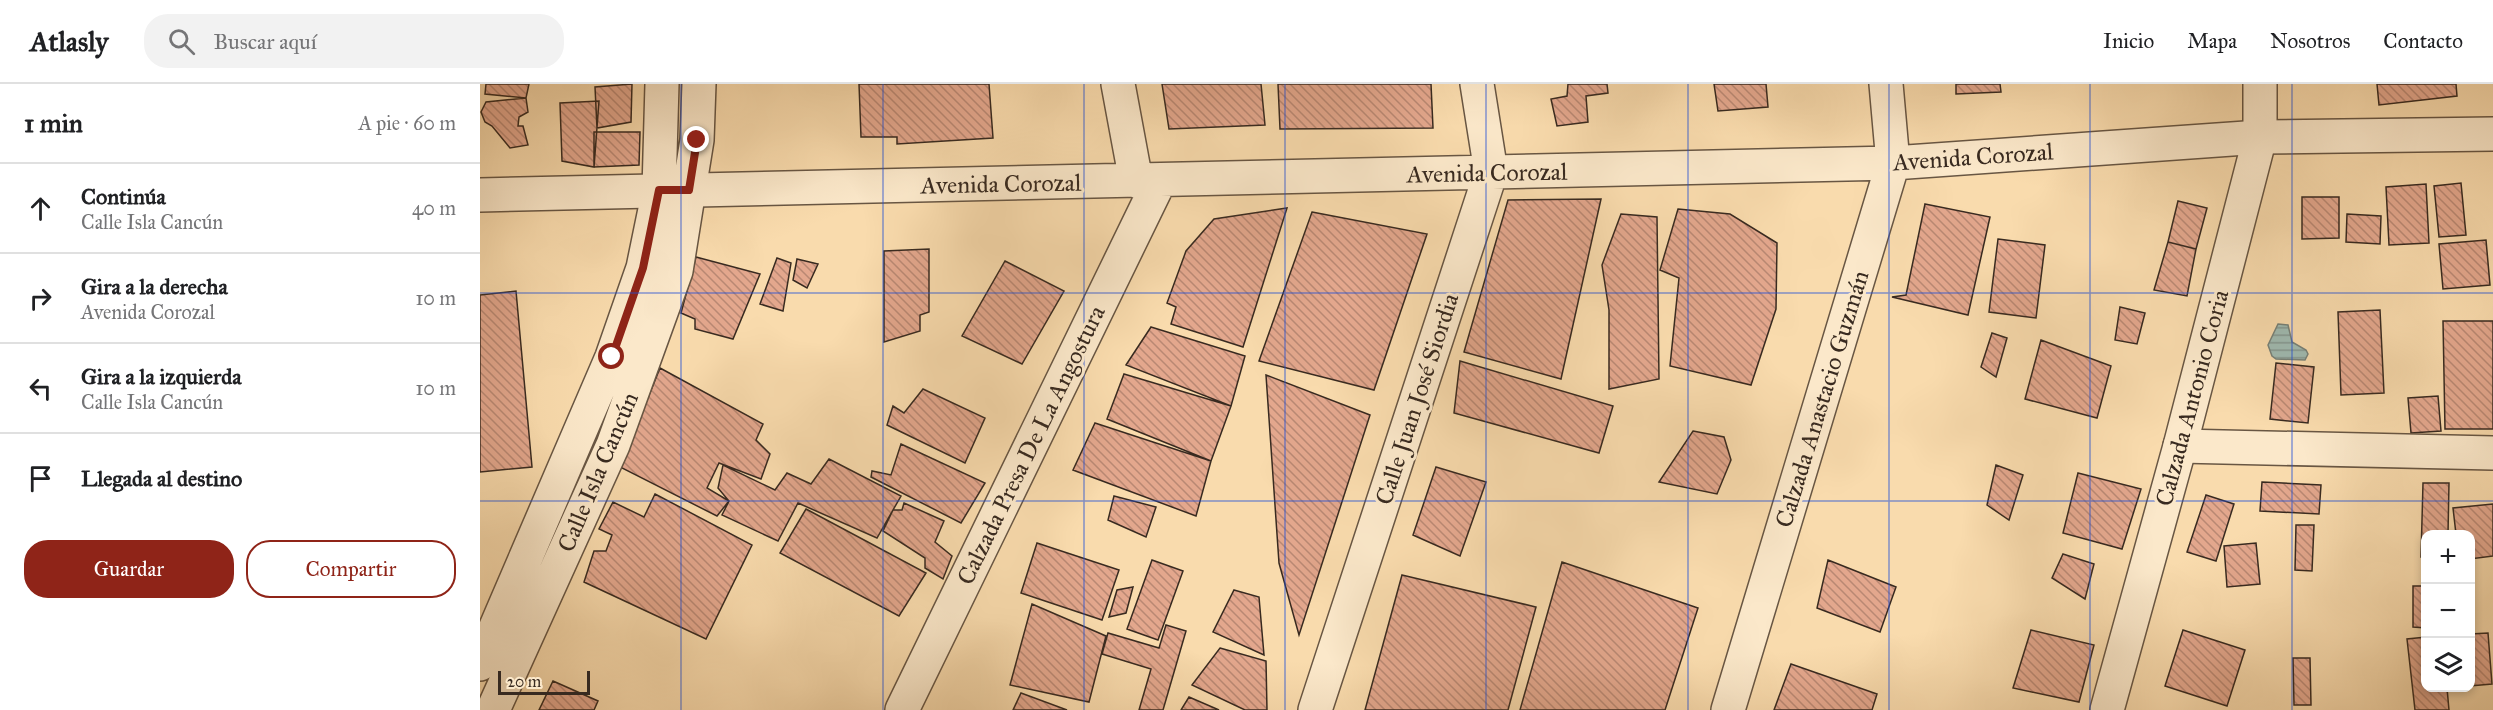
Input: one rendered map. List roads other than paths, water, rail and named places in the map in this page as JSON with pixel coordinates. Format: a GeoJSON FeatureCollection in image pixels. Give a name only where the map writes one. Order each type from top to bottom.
{"type":"FeatureCollection","features":[{"type":"Feature","properties":{"kind":"street","name":"Calle Isla Cancún"},"geometry":{"type":"LineString","coordinates":[[493,710],[613,445],[676,271],[674,190],[662,84]]}},
{"type":"Feature","properties":{"kind":"street","name":"Calle Isla Cancún"},"geometry":{"type":"LineString","coordinates":[[480,664],[612,357],[643,268],[697,140],[699,84]]}},
{"type":"Feature","properties":{"kind":"street"},"geometry":{"type":"LineString","coordinates":[[1118,84],[1148,181]]}},
{"type":"Feature","properties":{"kind":"street","name":"Calle Juan José Siordia"},"geometry":{"type":"LineString","coordinates":[[1315,710],[1491,172],[1477,84]]}},
{"type":"Feature","properties":{"kind":"street","name":"Calzada Anastacio Guzmán"},"geometry":{"type":"LineString","coordinates":[[1728,710],[1893,163],[1886,84]]}},
{"type":"Feature","properties":{"kind":"street","name":"Calzada Antonio Coria"},"geometry":{"type":"LineString","coordinates":[[2107,710],[2180,446],[2260,138],[2260,84]]}},
{"type":"Feature","properties":{"kind":"street","name":"Avenida Corozal"},"geometry":{"type":"LineString","coordinates":[[480,195],[1893,163],[2260,138],[2493,134]]}},
{"type":"Feature","properties":{"kind":"street","name":"Calzada Presa De La Angostura"},"geometry":{"type":"LineString","coordinates":[[902,710],[1148,181]]}},
{"type":"Feature","properties":{"kind":"street"},"geometry":{"type":"LineString","coordinates":[[2180,446],[2493,453]]}},
{"type":"Feature","properties":{"kind":"water"},"geometry":{"type":"Polygon","coordinates":[[[2278,324],[2288,325],[2292,342],[2306,350],[2308,354],[2305,360],[2276,359],[2272,356],[2268,345],[2278,324]]]}}]}
